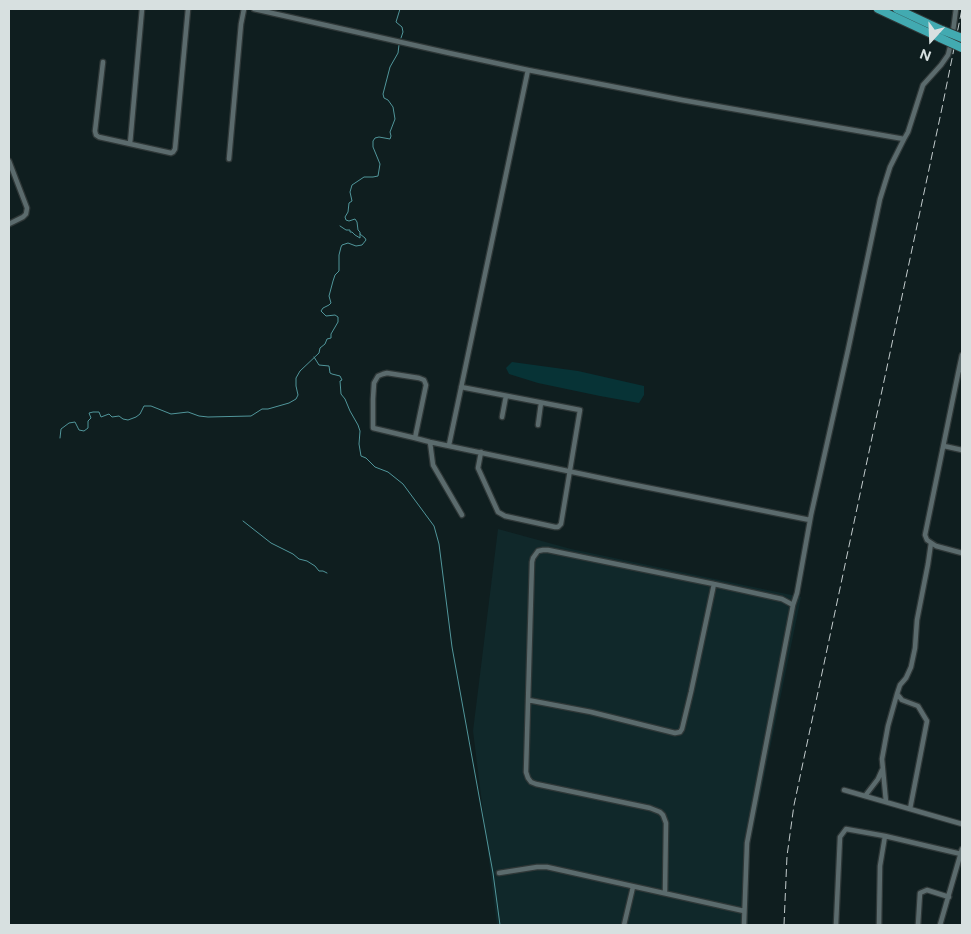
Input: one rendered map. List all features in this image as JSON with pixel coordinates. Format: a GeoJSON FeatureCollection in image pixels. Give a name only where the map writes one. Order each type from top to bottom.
{"type":"FeatureCollection","features":[{"type":"Feature","properties":{"kind":"highway"},"geometry":{"type":"LineString","coordinates":[[878,9],[941,34],[962,38]]}},
{"type":"Feature","properties":{"kind":"highway"},"geometry":{"type":"LineString","coordinates":[[897,9],[962,48]]}},
{"type":"Feature","properties":{"kind":"street"},"geometry":{"type":"LineString","coordinates":[[130,144],[142,9]]}},
{"type":"Feature","properties":{"kind":"street"},"geometry":{"type":"LineString","coordinates":[[102,62],[95,131],[99,137],[173,152],[175,149],[188,9]]}},
{"type":"Feature","properties":{"kind":"street"},"geometry":{"type":"LineString","coordinates":[[229,159],[244,9]]}},
{"type":"Feature","properties":{"kind":"street"},"geometry":{"type":"LineString","coordinates":[[254,9],[528,70],[682,100],[904,139]]}},
{"type":"Feature","properties":{"kind":"street"},"geometry":{"type":"LineString","coordinates":[[744,925],[747,843],[810,520],[880,199],[890,167],[908,132],[922,86],[948,55],[956,9]]}},
{"type":"Feature","properties":{"kind":"street"},"geometry":{"type":"LineString","coordinates":[[449,445],[528,70]]}},
{"type":"Feature","properties":{"kind":"street"},"geometry":{"type":"LineString","coordinates":[[9,162],[26,208],[26,214],[23,217],[9,224]]}},
{"type":"Feature","properties":{"kind":"street"},"geometry":{"type":"LineString","coordinates":[[962,355],[961,370],[925,535],[927,540],[936,546],[962,553]]}},
{"type":"Feature","properties":{"kind":"street"},"geometry":{"type":"LineString","coordinates":[[415,438],[426,385],[424,380],[387,373],[378,376],[374,382],[372,399],[373,428],[430,442],[810,520]]}},
{"type":"Feature","properties":{"kind":"street"},"geometry":{"type":"LineString","coordinates":[[461,387],[580,410],[561,524],[555,528],[505,516],[498,512],[478,468],[481,452]]}},
{"type":"Feature","properties":{"kind":"street"},"geometry":{"type":"LineString","coordinates":[[502,417],[506,396]]}},
{"type":"Feature","properties":{"kind":"street"},"geometry":{"type":"LineString","coordinates":[[538,425],[541,403]]}},
{"type":"Feature","properties":{"kind":"street"},"geometry":{"type":"LineString","coordinates":[[430,442],[433,465],[462,515]]}},
{"type":"Feature","properties":{"kind":"street"},"geometry":{"type":"LineString","coordinates":[[944,446],[962,450]]}},
{"type":"Feature","properties":{"kind":"street"},"geometry":{"type":"LineString","coordinates":[[886,802],[882,759],[888,726],[897,694],[911,667],[915,648],[917,620],[931,543]]}},
{"type":"Feature","properties":{"kind":"street"},"geometry":{"type":"LineString","coordinates":[[665,893],[666,823],[663,814],[650,808],[536,784],[528,778],[526,772],[533,558],[538,551],[548,550],[782,599],[793,605]]}},
{"type":"Feature","properties":{"kind":"street"},"geometry":{"type":"LineString","coordinates":[[528,700],[591,712],[675,733],[680,732],[691,692],[714,584]]}},
{"type":"Feature","properties":{"kind":"street"},"geometry":{"type":"LineString","coordinates":[[897,694],[902,700],[918,706],[927,721],[910,809]]}},
{"type":"Feature","properties":{"kind":"street"},"geometry":{"type":"LineString","coordinates":[[865,796],[878,779],[883,768]]}},
{"type":"Feature","properties":{"kind":"street"},"geometry":{"type":"LineString","coordinates":[[844,790],[962,824]]}},
{"type":"Feature","properties":{"kind":"street"},"geometry":{"type":"LineString","coordinates":[[836,925],[840,837],[846,829],[962,851],[940,925]]}},
{"type":"Feature","properties":{"kind":"street"},"geometry":{"type":"LineString","coordinates":[[879,925],[880,866],[885,836]]}},
{"type":"Feature","properties":{"kind":"street"},"geometry":{"type":"LineString","coordinates":[[499,874],[547,867],[744,911]]}},
{"type":"Feature","properties":{"kind":"street"},"geometry":{"type":"LineString","coordinates":[[624,925],[633,887]]}},
{"type":"Feature","properties":{"kind":"street"},"geometry":{"type":"LineString","coordinates":[[918,925],[920,893],[927,890],[949,897]]}},
{"type":"Feature","properties":{"kind":"shaded area"},"geometry":{"type":"Polygon","coordinates":[[[512,362],[578,371],[644,386],[644,395],[639,403],[538,383],[509,374],[506,368],[512,362]]]}},
{"type":"Feature","properties":{"kind":"shaded area"},"geometry":{"type":"Polygon","coordinates":[[[498,529],[571,549],[801,597],[750,846],[748,925],[497,925],[473,731],[498,529]]]}},
{"type":"Feature","properties":{"kind":"waterway"},"geometry":{"type":"LineString","coordinates":[[400,9],[396,22],[402,27],[401,38]]}},
{"type":"Feature","properties":{"kind":"waterway"},"geometry":{"type":"LineString","coordinates":[[60,438],[61,429],[69,423],[75,422],[79,430],[84,431],[88,428],[88,421],[91,418],[89,413],[93,412],[99,412],[101,417],[109,414],[112,417],[119,416],[128,420],[140,414],[144,406],[151,406],[171,414],[188,412],[208,417],[251,416],[262,409],[289,403],[296,399],[298,395],[296,378],[300,371],[319,353],[320,348],[327,339],[331,338],[331,334],[338,322],[338,317],[335,315],[326,316],[321,311],[331,303],[329,296],[335,275],[339,271],[341,247],[348,243],[356,246],[362,245],[366,240],[360,234],[355,219],[349,221],[345,217],[348,212],[349,203],[352,201],[350,192],[352,185],[364,177],[378,176],[380,164],[373,147],[373,141],[379,137],[390,139],[391,136],[390,132],[395,119],[393,107],[384,98],[383,94],[390,67],[398,53],[399,45]]}},
{"type":"Feature","properties":{"kind":"waterway"},"geometry":{"type":"LineString","coordinates":[[340,226],[350,230],[350,232],[360,238],[360,234]]}},
{"type":"Feature","properties":{"kind":"waterway"},"geometry":{"type":"LineString","coordinates":[[314,357],[319,365],[329,366],[330,373],[340,376],[342,380],[340,381],[341,394],[360,431],[359,444],[361,456],[366,458],[375,467],[388,472],[403,484],[434,526],[439,544],[452,647],[493,873],[500,925]]}},
{"type":"Feature","properties":{"kind":"waterway"},"geometry":{"type":"LineString","coordinates":[[243,521],[271,543],[299,559],[307,561],[319,571],[327,573]]}},
{"type":"Feature","properties":{"kind":"railway"},"geometry":{"type":"LineString","coordinates":[[784,925],[787,856],[794,805],[962,9]]}}]}
